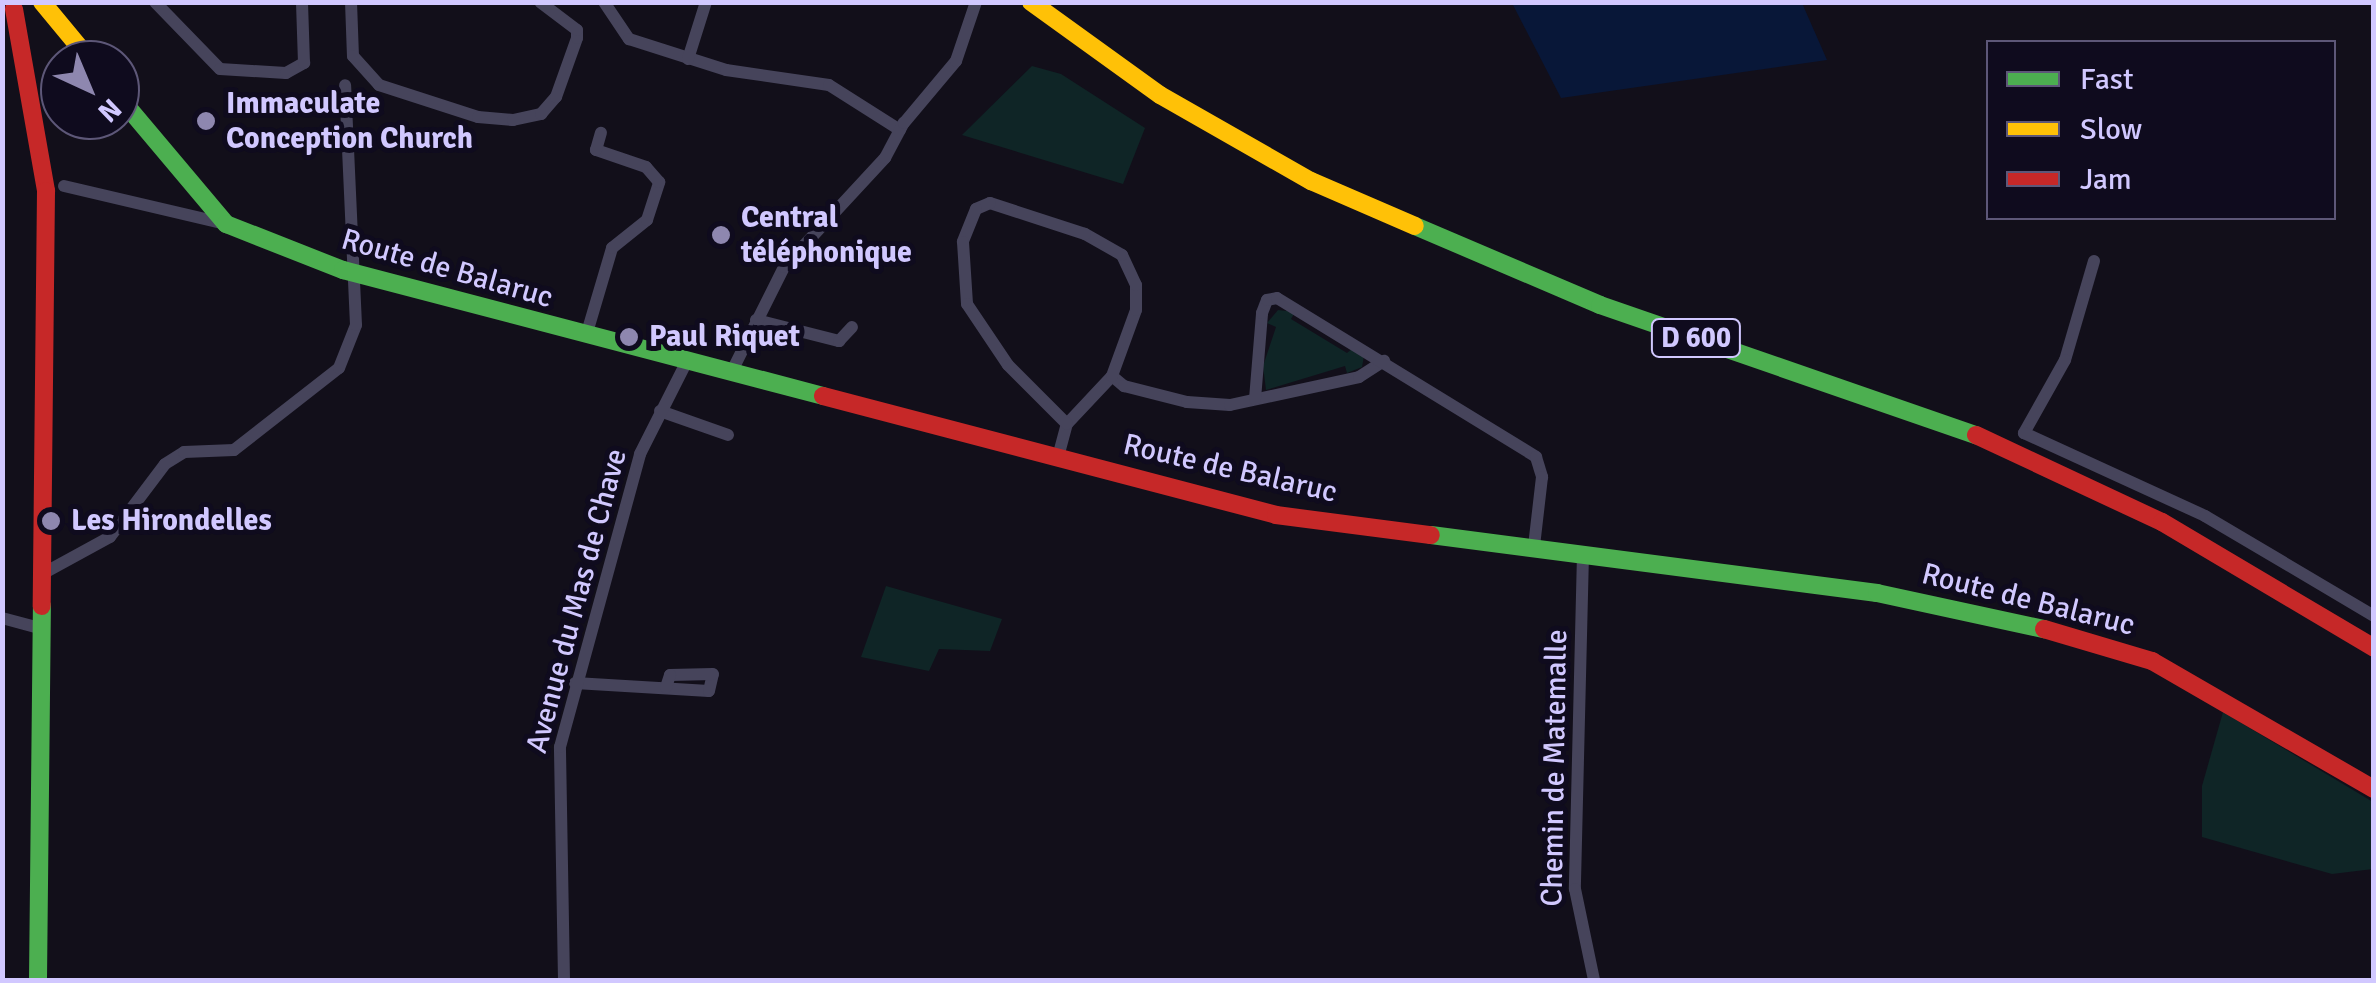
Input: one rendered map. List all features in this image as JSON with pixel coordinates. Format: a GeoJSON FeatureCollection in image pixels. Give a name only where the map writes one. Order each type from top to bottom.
{"type":"FeatureCollection","features":[{"type":"Feature","properties":{"kind":"street"},"geometry":{"type":"LineString","coordinates":[[155,2],[220,70],[286,73],[304,63],[302,2]]}},
{"type":"Feature","properties":{"kind":"street"},"geometry":{"type":"LineString","coordinates":[[350,2],[353,56],[379,85],[478,117],[513,120],[541,114],[556,97],[577,38],[577,30],[540,2]]}},
{"type":"Feature","properties":{"kind":"street"},"geometry":{"type":"LineString","coordinates":[[604,2],[629,39],[688,59],[829,85],[900,130]]}},
{"type":"Feature","properties":{"kind":"street"},"geometry":{"type":"LineString","coordinates":[[688,59],[706,2]]}},
{"type":"Feature","properties":{"kind":"street","name":"D 600"},"geometry":{"type":"LineString","coordinates":[[1031,2],[1160,95],[1311,181],[1600,304],[1888,400],[2012,450],[2176,530],[2374,648]]}},
{"type":"Feature","properties":{"kind":"street"},"geometry":{"type":"LineString","coordinates":[[29,5],[68,40]]}},
{"type":"Feature","properties":{"kind":"street"},"geometry":{"type":"LineString","coordinates":[[29,5],[33,147],[41,162],[44,573],[38,980]]}},
{"type":"Feature","properties":{"kind":"street"},"geometry":{"type":"LineString","coordinates":[[732,371],[784,267],[885,158],[900,130],[956,61],[975,9]]}},
{"type":"Feature","properties":{"kind":"street"},"geometry":{"type":"LineString","coordinates":[[44,573],[110,536],[165,464],[184,452],[234,450],[339,368],[356,325],[357,274],[345,85]]}},
{"type":"Feature","properties":{"kind":"street","name":"Route de Balaruc"},"geometry":{"type":"LineString","coordinates":[[140,122],[226,224],[357,274],[1276,515],[1939,602],[2101,644],[2167,669],[2374,789]]}},
{"type":"Feature","properties":{"kind":"street"},"geometry":{"type":"LineString","coordinates":[[586,336],[612,248],[646,220],[658,182],[646,167],[596,150],[601,132]]}},
{"type":"Feature","properties":{"kind":"street"},"geometry":{"type":"LineString","coordinates":[[64,186],[226,224]]}},
{"type":"Feature","properties":{"kind":"street"},"geometry":{"type":"LineString","coordinates":[[1058,457],[1067,424],[1112,376],[1136,310],[1136,284],[1122,255],[1035,217],[990,204],[976,209],[963,242],[968,304],[1008,366],[1067,424]]}},
{"type":"Feature","properties":{"kind":"street"},"geometry":{"type":"LineString","coordinates":[[2094,260],[2065,360],[2024,432],[2205,516],[2374,616]]}},
{"type":"Feature","properties":{"kind":"street"},"geometry":{"type":"LineString","coordinates":[[1255,399],[1256,344],[1267,300],[1278,298],[1536,457],[1542,477],[1534,546]]}},
{"type":"Feature","properties":{"kind":"street"},"geometry":{"type":"LineString","coordinates":[[756,320],[839,341],[852,326]]}},
{"type":"Feature","properties":{"kind":"street"},"geometry":{"type":"LineString","coordinates":[[1112,376],[1124,386],[1187,402],[1255,399],[1359,377],[1384,362]]}},
{"type":"Feature","properties":{"kind":"street","name":"Avenue du Mas de Chave"},"geometry":{"type":"LineString","coordinates":[[564,980],[557,766],[574,683],[640,454],[686,363]]}},
{"type":"Feature","properties":{"kind":"street"},"geometry":{"type":"LineString","coordinates":[[660,411],[728,435]]}},
{"type":"Feature","properties":{"kind":"street","name":"Chemin de Matemalle"},"geometry":{"type":"LineString","coordinates":[[1583,554],[1575,889],[1594,980]]}},
{"type":"Feature","properties":{"kind":"street"},"geometry":{"type":"LineString","coordinates":[[2,618],[43,630]]}},
{"type":"Feature","properties":{"kind":"street"},"geometry":{"type":"LineString","coordinates":[[574,683],[655,692],[666,686]]}},
{"type":"Feature","properties":{"kind":"green space"},"geometry":{"type":"Polygon","coordinates":[[[1032,66],[1061,74],[1145,128],[1123,184],[962,135],[1032,66]]]}},
{"type":"Feature","properties":{"kind":"green space"},"geometry":{"type":"Polygon","coordinates":[[[1278,310],[1295,312],[1291,319],[1347,353],[1353,348],[1364,356],[1362,367],[1347,373],[1345,366],[1266,390],[1263,366],[1276,327],[1267,323],[1278,310]]]}},
{"type":"Feature","properties":{"kind":"green space"},"geometry":{"type":"Polygon","coordinates":[[[886,586],[1002,619],[990,651],[939,649],[929,671],[861,657],[886,586]]]}},
{"type":"Feature","properties":{"kind":"green space"},"geometry":{"type":"Polygon","coordinates":[[[2223,712],[2373,802],[2373,869],[2332,874],[2202,837],[2202,786],[2223,712]]]}},
{"type":"Feature","properties":{"kind":"water"},"geometry":{"type":"Polygon","coordinates":[[[1512,3],[1802,3],[1827,60],[1561,98],[1512,3]]]}},
{"type":"Feature","properties":{"kind":"traffic: fast"},"geometry":{"type":"LineString","coordinates":[[140,122],[226,224],[343,270],[823,396]]}},
{"type":"Feature","properties":{"kind":"traffic: fast"},"geometry":{"type":"LineString","coordinates":[[1415,226],[1600,305],[1976,435]]}},
{"type":"Feature","properties":{"kind":"traffic: fast"},"geometry":{"type":"LineString","coordinates":[[1431,535],[1877,593],[2044,629]]}},
{"type":"Feature","properties":{"kind":"traffic: fast"},"geometry":{"type":"LineString","coordinates":[[38,980],[42,606]]}},
{"type":"Feature","properties":{"kind":"traffic: slow"},"geometry":{"type":"LineString","coordinates":[[42,2],[73,40]]}},
{"type":"Feature","properties":{"kind":"traffic: slow"},"geometry":{"type":"LineString","coordinates":[[1031,2],[1160,95],[1311,181],[1415,226]]}},
{"type":"Feature","properties":{"kind":"traffic: jam"},"geometry":{"type":"LineString","coordinates":[[14,9],[46,191],[42,606]]}},
{"type":"Feature","properties":{"kind":"traffic: jam"},"geometry":{"type":"LineString","coordinates":[[823,396],[1276,515],[1431,535]]}},
{"type":"Feature","properties":{"kind":"traffic: jam"},"geometry":{"type":"LineString","coordinates":[[1976,435],[2162,522],[2374,648]]}},
{"type":"Feature","properties":{"kind":"traffic: jam"},"geometry":{"type":"LineString","coordinates":[[2044,629],[2152,661],[2374,789]]}},
{"type":"Feature","properties":{"kind":"place","name":"Immaculate Conception Church"},"geometry":{"type":"Point","coordinates":[206,121]}},
{"type":"Feature","properties":{"kind":"place","name":"Central téléphonique"},"geometry":{"type":"Point","coordinates":[721,235]}},
{"type":"Feature","properties":{"kind":"place","name":"Paul Riquet"},"geometry":{"type":"Point","coordinates":[629,337]}},
{"type":"Feature","properties":{"kind":"place","name":"Les Hirondelles"},"geometry":{"type":"Point","coordinates":[51,521]}}]}
